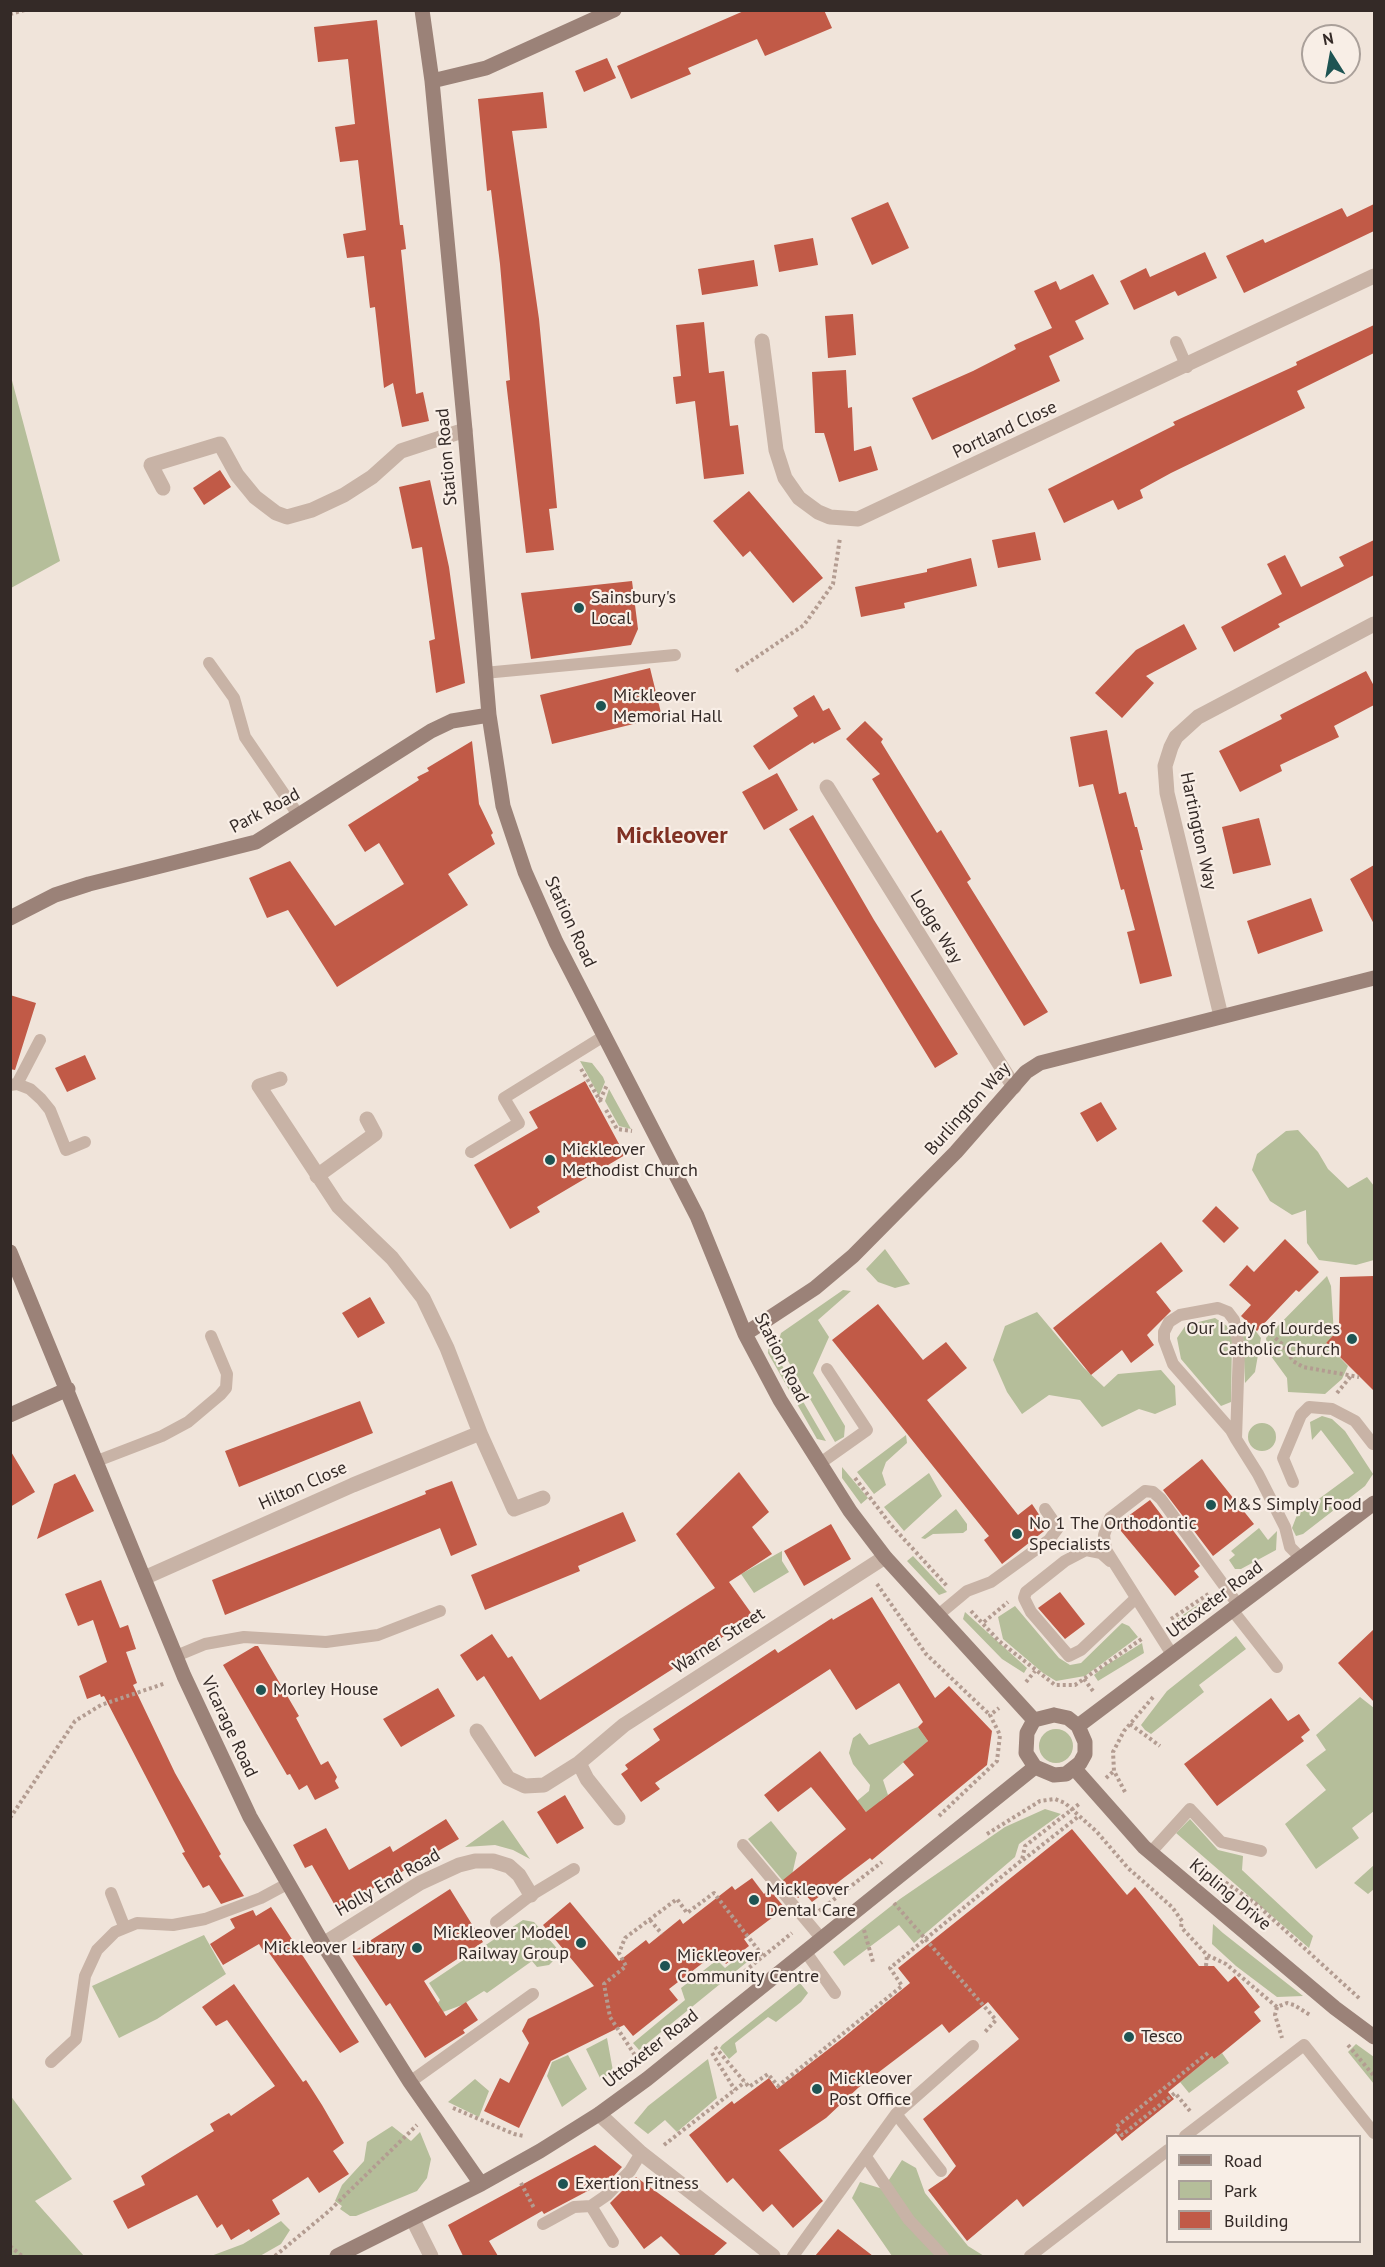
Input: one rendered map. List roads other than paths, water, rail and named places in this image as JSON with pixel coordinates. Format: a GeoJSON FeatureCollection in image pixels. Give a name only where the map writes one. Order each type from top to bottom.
{"type":"FeatureCollection","features":[{"type":"Feature","properties":{"kind":"street","name":"Station Road"},"geometry":{"type":"LineString","coordinates":[[422,10],[432,81],[489,715],[501,796],[525,872],[604,1036],[697,1216],[745,1334],[766,1377],[819,1464],[885,1557],[1034,1720]]}},
{"type":"Feature","properties":{"kind":"street"},"geometry":{"type":"LineString","coordinates":[[432,81],[486,68],[614,10]]}},
{"type":"Feature","properties":{"kind":"street","name":"Portland Close"},"geometry":{"type":"LineString","coordinates":[[762,341],[776,450],[785,478],[807,506],[830,516],[858,519],[1187,367],[1374,276]]}},
{"type":"Feature","properties":{"kind":"street"},"geometry":{"type":"LineString","coordinates":[[163,488],[151,465],[220,444],[237,475],[255,497],[276,513],[287,517],[312,510],[344,495],[372,477],[401,451],[465,430]]}},
{"type":"Feature","properties":{"kind":"street","name":"Hartington Way"},"geometry":{"type":"LineString","coordinates":[[1221,1016],[1167,793],[1165,766],[1171,747],[1176,736],[1198,717],[1374,624]]}},
{"type":"Feature","properties":{"kind":"street","name":"Park Road"},"geometry":{"type":"LineString","coordinates":[[10,918],[55,895],[89,884],[256,842],[431,731],[452,721],[489,715]]}},
{"type":"Feature","properties":{"kind":"street","name":"Lodge Way"},"geometry":{"type":"LineString","coordinates":[[827,787],[1014,1087]]}},
{"type":"Feature","properties":{"kind":"street","name":"Burlington Way"},"geometry":{"type":"LineString","coordinates":[[745,1334],[815,1288],[853,1256],[956,1152],[1026,1072],[1052,1059],[1374,978]]}},
{"type":"Feature","properties":{"kind":"street"},"geometry":{"type":"LineString","coordinates":[[280,1079],[259,1086],[338,1206],[392,1258],[423,1298],[447,1348],[480,1433],[514,1509],[543,1498]]}},
{"type":"Feature","properties":{"kind":"street"},"geometry":{"type":"LineString","coordinates":[[317,1176],[375,1134],[367,1119]]}},
{"type":"Feature","properties":{"kind":"street","name":"Vicarage Road"},"geometry":{"type":"LineString","coordinates":[[10,1252],[184,1676],[250,1817],[323,1944],[410,2082],[481,2184]]}},
{"type":"Feature","properties":{"kind":"street"},"geometry":{"type":"LineString","coordinates":[[10,1415],[68,1389]]}},
{"type":"Feature","properties":{"kind":"street","name":"Hilton Close"},"geometry":{"type":"LineString","coordinates":[[144,1578],[352,1485],[480,1433]]}},
{"type":"Feature","properties":{"kind":"street","name":"Uttoxeter Road"},"geometry":{"type":"LineString","coordinates":[[1078,1726],[1374,1503]]}},
{"type":"Feature","properties":{"kind":"street","name":"Warner Street"},"geometry":{"type":"LineString","coordinates":[[477,1731],[508,1778],[525,1786],[544,1785],[579,1763],[624,1725],[885,1557]]}},
{"type":"Feature","properties":{"kind":"street"},"geometry":{"type":"LineString","coordinates":[[1054,1715],[1068,1718],[1078,1726],[1083,1735],[1085,1754],[1066,1774],[1054,1775],[1035,1767],[1026,1753],[1027,1733],[1034,1720],[1054,1715]]}},
{"type":"Feature","properties":{"kind":"street"},"geometry":{"type":"LineString","coordinates":[[579,1763],[587,1779],[618,1818]]}},
{"type":"Feature","properties":{"kind":"street","name":"Uttoxeter Road"},"geometry":{"type":"LineString","coordinates":[[337,2256],[481,2184],[599,2114],[647,2079],[1035,1767]]}},
{"type":"Feature","properties":{"kind":"street","name":"Kipling Drive"},"geometry":{"type":"LineString","coordinates":[[1074,1768],[1150,1852],[1335,2008],[1374,2037]]}},
{"type":"Feature","properties":{"kind":"street","name":"Holly End Road"},"geometry":{"type":"LineString","coordinates":[[323,1944],[420,1883],[459,1865],[475,1861],[494,1861],[509,1866],[519,1875],[531,1895]]}},
{"type":"Feature","properties":{"kind":"street"},"geometry":{"type":"LineString","coordinates":[[599,2114],[641,2153],[773,2256]]}},
{"type":"Feature","properties":{"kind":"street"},"geometry":{"type":"LineString","coordinates":[[413,2220],[431,2256]]}},
{"type":"Feature","properties":{"kind":"lane"},"geometry":{"type":"LineString","coordinates":[[1176,342],[1187,367]]}},
{"type":"Feature","properties":{"kind":"lane"},"geometry":{"type":"LineString","coordinates":[[484,673],[675,655]]}},
{"type":"Feature","properties":{"kind":"lane"},"geometry":{"type":"LineString","coordinates":[[209,663],[234,698],[244,737],[299,816]]}},
{"type":"Feature","properties":{"kind":"lane"},"geometry":{"type":"LineString","coordinates":[[471,1152],[519,1123],[504,1098],[604,1036]]}},
{"type":"Feature","properties":{"kind":"lane"},"geometry":{"type":"LineString","coordinates":[[40,1040],[14,1084],[30,1089],[50,1110],[66,1150],[85,1142]]}},
{"type":"Feature","properties":{"kind":"lane"},"geometry":{"type":"LineString","coordinates":[[1236,1439],[1239,1348],[1234,1320],[1228,1312],[1218,1308],[1180,1315],[1169,1322],[1164,1332],[1168,1354],[1173,1364],[1224,1420],[1258,1474],[1284,1527],[1290,1547],[1301,1558]]}},
{"type":"Feature","properties":{"kind":"lane"},"geometry":{"type":"LineString","coordinates":[[97,1461],[162,1436],[188,1422],[220,1395],[226,1388],[227,1374],[211,1336]]}},
{"type":"Feature","properties":{"kind":"lane"},"geometry":{"type":"LineString","coordinates":[[819,1464],[867,1430],[827,1369]]}},
{"type":"Feature","properties":{"kind":"lane"},"geometry":{"type":"LineString","coordinates":[[1293,1482],[1283,1458],[1301,1415],[1309,1407],[1332,1408],[1355,1421],[1374,1442]]}},
{"type":"Feature","properties":{"kind":"lane"},"geometry":{"type":"LineString","coordinates":[[1111,1562],[1104,1542],[1106,1526],[1110,1518],[1145,1491],[1152,1492],[1161,1499],[1277,1667]]}},
{"type":"Feature","properties":{"kind":"lane"},"geometry":{"type":"LineString","coordinates":[[938,1616],[967,1591],[991,1582],[1049,1540],[1058,1528],[1045,1509]]}},
{"type":"Feature","properties":{"kind":"lane"},"geometry":{"type":"LineString","coordinates":[[1136,1599],[1081,1650],[1069,1656],[1031,1612],[1024,1598],[1026,1592],[1078,1553],[1086,1550],[1101,1553],[1111,1562],[1136,1599],[1173,1656]]}},
{"type":"Feature","properties":{"kind":"lane"},"geometry":{"type":"LineString","coordinates":[[176,1656],[206,1644],[244,1637],[326,1642],[378,1635],[440,1611]]}},
{"type":"Feature","properties":{"kind":"lane"},"geometry":{"type":"LineString","coordinates":[[1150,1852],[1190,1809],[1221,1842],[1261,1851]]}},
{"type":"Feature","properties":{"kind":"lane"},"geometry":{"type":"LineString","coordinates":[[743,1845],[821,1938]]}},
{"type":"Feature","properties":{"kind":"lane"},"geometry":{"type":"LineString","coordinates":[[496,1922],[531,1895],[574,1869]]}},
{"type":"Feature","properties":{"kind":"lane"},"geometry":{"type":"LineString","coordinates":[[51,2062],[76,2039],[85,1976],[97,1950],[124,1926],[137,1923],[173,1925],[205,1919],[261,1898],[287,1884]]}},
{"type":"Feature","properties":{"kind":"lane"},"geometry":{"type":"LineString","coordinates":[[111,1893],[124,1926]]}},
{"type":"Feature","properties":{"kind":"lane"},"geometry":{"type":"LineString","coordinates":[[805,1951],[835,1993]]}},
{"type":"Feature","properties":{"kind":"lane"},"geometry":{"type":"LineString","coordinates":[[410,2082],[532,1994]]}},
{"type":"Feature","properties":{"kind":"lane"},"geometry":{"type":"LineString","coordinates":[[1186,2135],[1305,2045],[1374,2133]]}},
{"type":"Feature","properties":{"kind":"lane"},"geometry":{"type":"LineString","coordinates":[[793,2256],[896,2114],[973,2046]]}},
{"type":"Feature","properties":{"kind":"lane"},"geometry":{"type":"LineString","coordinates":[[896,2114],[941,2171]]}},
{"type":"Feature","properties":{"kind":"lane"},"geometry":{"type":"LineString","coordinates":[[1030,2256],[1166,2151]]}},
{"type":"Feature","properties":{"kind":"lane"},"geometry":{"type":"LineString","coordinates":[[543,2224],[574,2207],[591,2206],[630,2171],[641,2153]]}},
{"type":"Feature","properties":{"kind":"lane"},"geometry":{"type":"LineString","coordinates":[[866,2157],[909,2220],[943,2256]]}},
{"type":"Feature","properties":{"kind":"lane"},"geometry":{"type":"LineString","coordinates":[[591,2206],[614,2242]]}},
{"type":"Feature","properties":{"kind":"place","name":"Sainsbury's Local"},"geometry":{"type":"Point","coordinates":[579,608]}},
{"type":"Feature","properties":{"kind":"place","name":"Mickleover Memorial Hall"},"geometry":{"type":"Point","coordinates":[601,706]}},
{"type":"Feature","properties":{"kind":"place","name":"Mickleover Methodist Church"},"geometry":{"type":"Point","coordinates":[550,1160]}},
{"type":"Feature","properties":{"kind":"place","name":"Our Lady of Lourdes Catholic Church"},"geometry":{"type":"Point","coordinates":[1352,1339]}},
{"type":"Feature","properties":{"kind":"place","name":"M&S Simply Food"},"geometry":{"type":"Point","coordinates":[1211,1505]}},
{"type":"Feature","properties":{"kind":"place","name":"No 1 The Orthodontic Specialists"},"geometry":{"type":"Point","coordinates":[1017,1534]}},
{"type":"Feature","properties":{"kind":"place","name":"Morley House"},"geometry":{"type":"Point","coordinates":[261,1690]}},
{"type":"Feature","properties":{"kind":"place","name":"Mickleover Dental Care"},"geometry":{"type":"Point","coordinates":[754,1900]}},
{"type":"Feature","properties":{"kind":"place","name":"Mickleover Model Railway Group"},"geometry":{"type":"Point","coordinates":[581,1943]}},
{"type":"Feature","properties":{"kind":"place","name":"Mickleover Library"},"geometry":{"type":"Point","coordinates":[417,1948]}},
{"type":"Feature","properties":{"kind":"place","name":"Mickleover Community Centre"},"geometry":{"type":"Point","coordinates":[665,1966]}},
{"type":"Feature","properties":{"kind":"place","name":"Tesco"},"geometry":{"type":"Point","coordinates":[1129,2037]}},
{"type":"Feature","properties":{"kind":"place","name":"Mickleover Post Office"},"geometry":{"type":"Point","coordinates":[817,2089]}},
{"type":"Feature","properties":{"kind":"place","name":"Exertion Fitness"},"geometry":{"type":"Point","coordinates":[563,2184]}},
{"type":"Feature","properties":{"kind":"district","name":"Mickleover"},"geometry":{"type":"Point","coordinates":[672,836]}}]}
